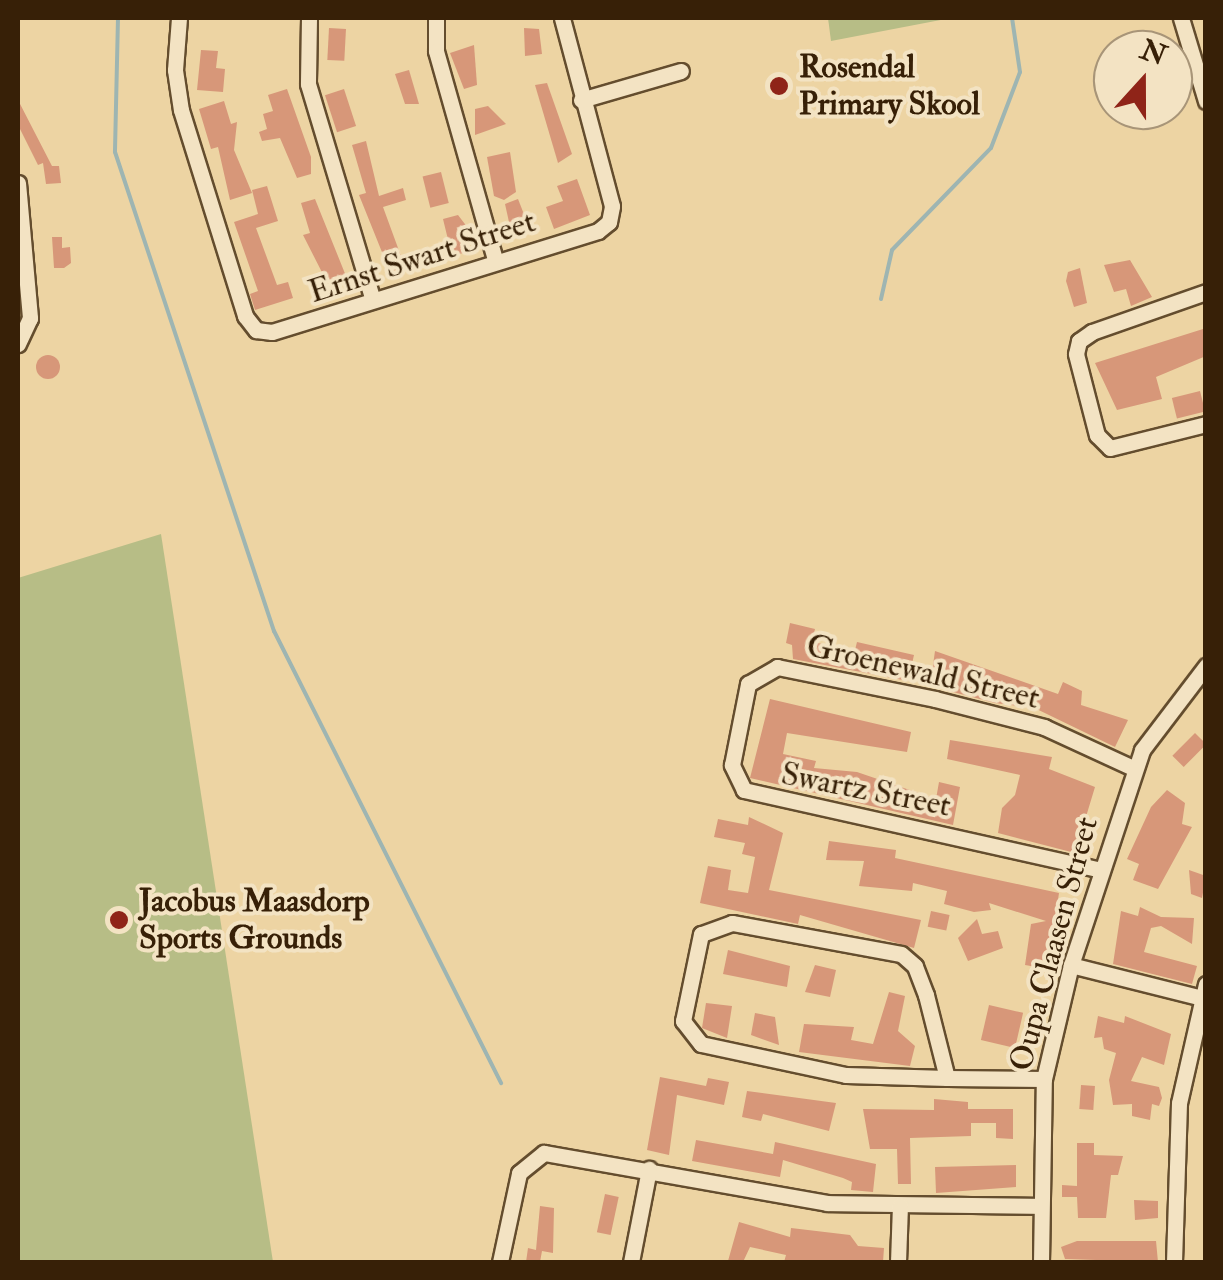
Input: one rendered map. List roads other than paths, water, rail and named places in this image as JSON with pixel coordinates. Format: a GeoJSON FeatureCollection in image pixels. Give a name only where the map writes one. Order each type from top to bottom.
{"type":"FeatureCollection","features":[{"type":"Feature","properties":{"kind":"street","name":"Ernst Swart Street"},"geometry":{"type":"LineString","coordinates":[[180,18],[175,70],[181,110],[245,316],[256,330],[288,329],[372,298],[604,226],[612,206],[581,100]]}},
{"type":"Feature","properties":{"kind":"street"},"geometry":{"type":"LineString","coordinates":[[310,18],[308,84],[372,298]]}},
{"type":"Feature","properties":{"kind":"street"},"geometry":{"type":"LineString","coordinates":[[436,18],[436,51],[495,260]]}},
{"type":"Feature","properties":{"kind":"street"},"geometry":{"type":"LineString","coordinates":[[562,18],[581,100],[681,71]]}},
{"type":"Feature","properties":{"kind":"street"},"geometry":{"type":"LineString","coordinates":[[1193,58],[1206,100]]}},
{"type":"Feature","properties":{"kind":"street"},"geometry":{"type":"LineString","coordinates":[[18,183],[30,318],[18,344]]}},
{"type":"Feature","properties":{"kind":"street"},"geometry":{"type":"LineString","coordinates":[[1206,292],[1084,336],[1076,348],[1098,435],[1113,449],[1206,424]]}},
{"type":"Feature","properties":{"kind":"street","name":"Oupa Claasen Street"},"geometry":{"type":"LineString","coordinates":[[1040,1262],[1044,1079],[1070,965],[1097,869],[1134,768],[1154,725],[1206,666]]}},
{"type":"Feature","properties":{"kind":"street","name":"Groenewald Street"},"geometry":{"type":"LineString","coordinates":[[754,676],[778,667],[1018,718],[1134,768]]}},
{"type":"Feature","properties":{"kind":"street","name":"Swartz Street"},"geometry":{"type":"LineString","coordinates":[[754,676],[732,765],[744,790],[1097,869]]}},
{"type":"Feature","properties":{"kind":"street"},"geometry":{"type":"LineString","coordinates":[[947,1078],[926,995],[915,966],[901,954],[732,923],[701,934],[682,1021],[701,1044],[846,1074],[947,1078],[1044,1079]]}},
{"type":"Feature","properties":{"kind":"street"},"geometry":{"type":"LineString","coordinates":[[1070,965],[1204,991],[1179,1103],[1174,1262]]}},
{"type":"Feature","properties":{"kind":"street"},"geometry":{"type":"LineString","coordinates":[[500,1262],[515,1183],[536,1156],[649,1170],[827,1203],[1040,1206]]}},
{"type":"Feature","properties":{"kind":"street"},"geometry":{"type":"LineString","coordinates":[[631,1262],[649,1170]]}},
{"type":"Feature","properties":{"kind":"street"},"geometry":{"type":"LineString","coordinates":[[898,1262],[900,1205]]}},
{"type":"Feature","properties":{"kind":"waterway"},"geometry":{"type":"LineString","coordinates":[[118,18],[115,152],[274,631],[501,1083]]}},
{"type":"Feature","properties":{"kind":"waterway"},"geometry":{"type":"LineString","coordinates":[[881,299],[892,250],[991,148],[1020,72],[1012,18]]}},
{"type":"Feature","properties":{"kind":"place","name":"Rosendal Primary Skool"},"geometry":{"type":"Point","coordinates":[779,86]}},
{"type":"Feature","properties":{"kind":"place","name":"Jacobus Maasdorp Sports Grounds"},"geometry":{"type":"Point","coordinates":[119,920]}}]}
